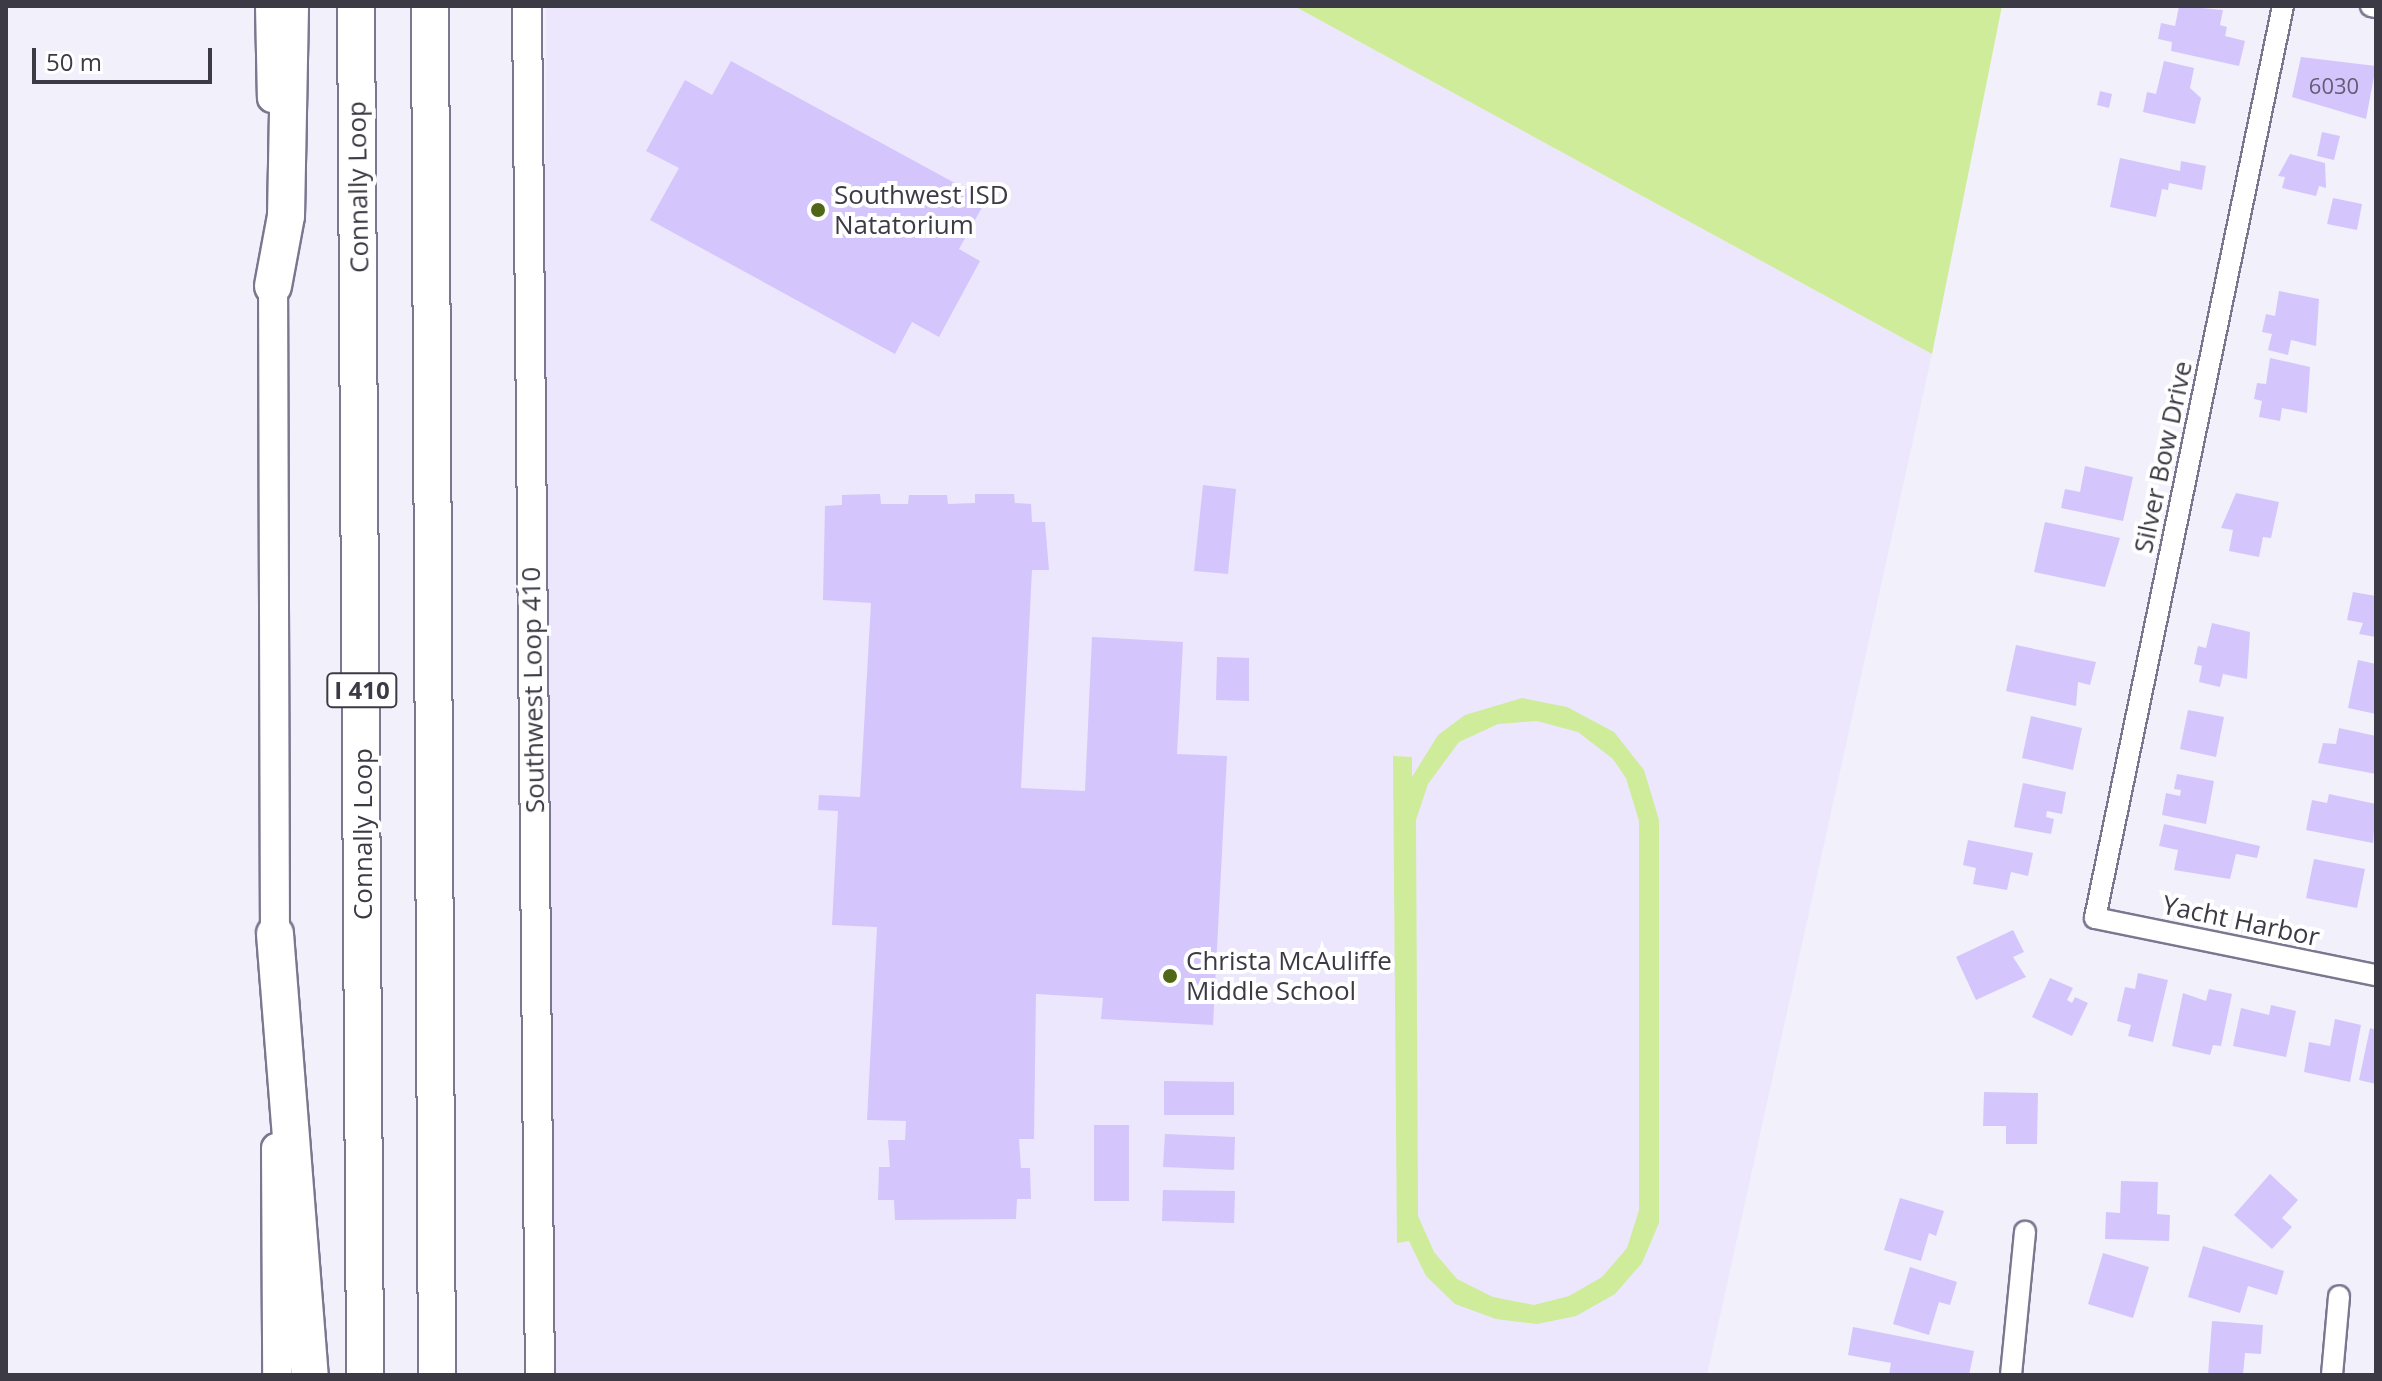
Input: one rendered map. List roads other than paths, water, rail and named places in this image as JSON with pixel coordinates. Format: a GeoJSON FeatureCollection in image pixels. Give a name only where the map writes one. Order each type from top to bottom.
{"type":"FeatureCollection","features":[{"type":"Feature","properties":{"kind":"highway"},"geometry":{"type":"LineString","coordinates":[[273,286],[286,216],[290,6]]}},
{"type":"Feature","properties":{"kind":"highway","name":"Connally Loop"},"geometry":{"type":"LineString","coordinates":[[356,6],[365,1375]]}},
{"type":"Feature","properties":{"kind":"highway","name":"I 410"},"geometry":{"type":"LineString","coordinates":[[430,6],[437,1370]]}},
{"type":"Feature","properties":{"kind":"highway"},"geometry":{"type":"LineString","coordinates":[[275,934],[310,1375]]}},
{"type":"Feature","properties":{"kind":"main road"},"geometry":{"type":"LineString","coordinates":[[270,6],[277,1375]]}},
{"type":"Feature","properties":{"kind":"main road","name":"Southwest Loop 410"},"geometry":{"type":"LineString","coordinates":[[527,6],[540,1375]]}},
{"type":"Feature","properties":{"kind":"street","name":"Silver Bow Drive"},"geometry":{"type":"LineString","coordinates":[[2095,918],[2283,6]]}},
{"type":"Feature","properties":{"kind":"street","name":"Yacht Harbor"},"geometry":{"type":"LineString","coordinates":[[2095,918],[2376,975]]}},
{"type":"Feature","properties":{"kind":"street"},"geometry":{"type":"LineString","coordinates":[[2011,1375],[2025,1232]]}},
{"type":"Feature","properties":{"kind":"street"},"geometry":{"type":"LineString","coordinates":[[2332,1375],[2339,1296]]}},
{"type":"Feature","properties":{"kind":"place","name":"Southwest ISD Natatorium"},"geometry":{"type":"Point","coordinates":[818,210]}},
{"type":"Feature","properties":{"kind":"place","name":"Christa McAuliffe Middle School"},"geometry":{"type":"Point","coordinates":[1170,976]}}]}
